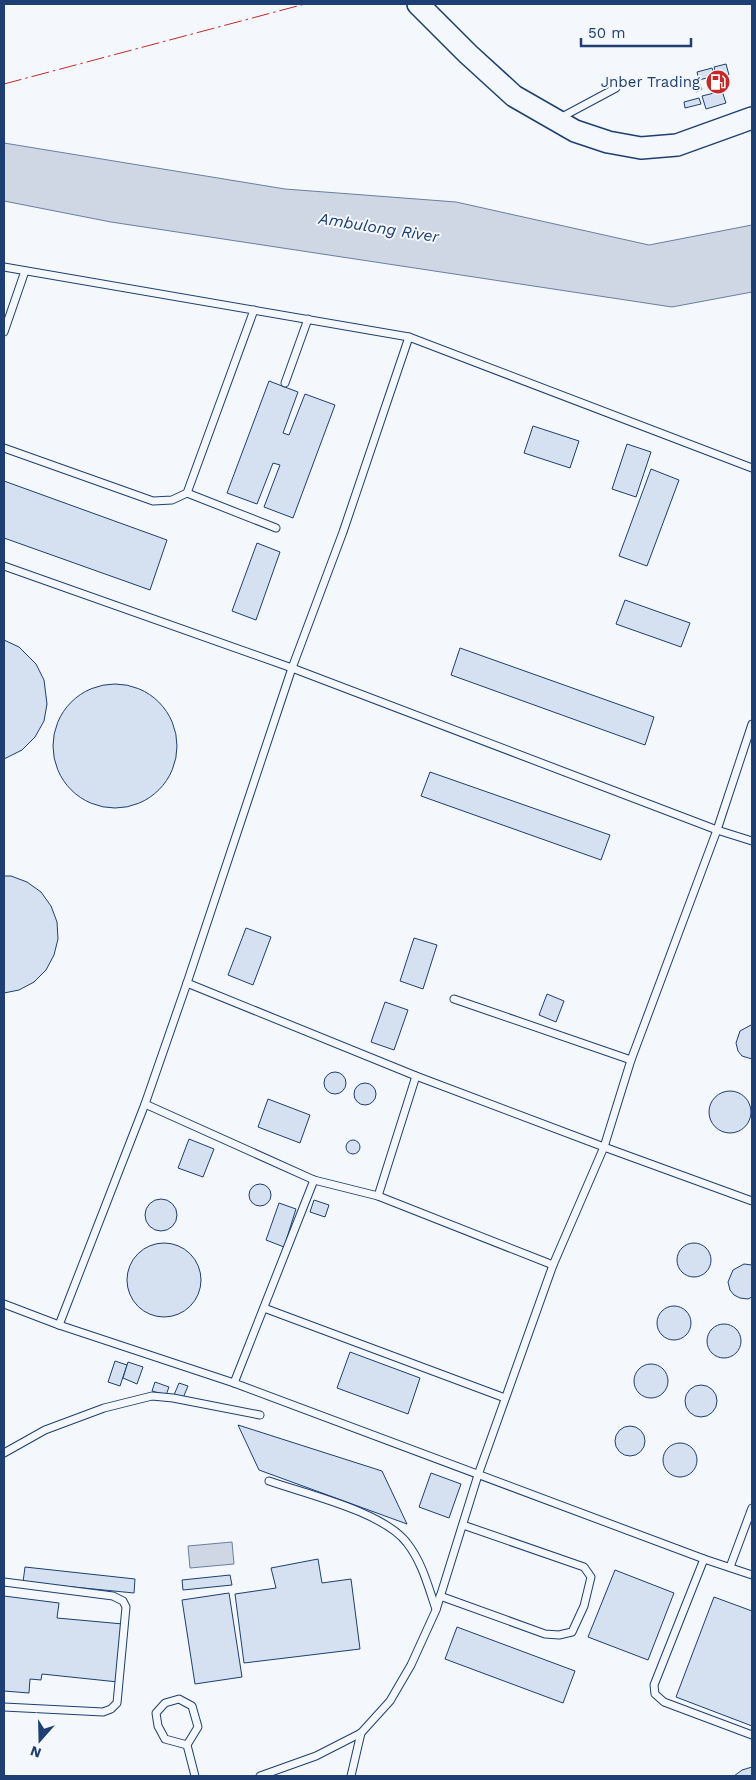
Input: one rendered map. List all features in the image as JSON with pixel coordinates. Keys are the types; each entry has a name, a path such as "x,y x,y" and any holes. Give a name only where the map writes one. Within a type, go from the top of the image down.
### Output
{"main road":[{"path":"418,4 468,54 514,96 575,131 608,142 641,148 677,145 752,118"}],"lane":[{"path":"555,120 616,88"},
{"path":"4,267 409,337 752,468"},
{"path":"4,332 25,271"},
{"path":"4,448 153,501 172,500 187,493 254,310"},
{"path":"285,383 308,319"},
{"path":"59,1324 145,1104 292,668 343,532 409,337"},
{"path":"187,493 276,528"},
{"path":"4,566 292,668 717,830 752,841"},
{"path":"260,1776 316,1756 361,1732 390,1701 411,1665 436,1610 478,1475 554,1265 604,1147 631,1060 717,830 752,724"},
{"path":"187,983 416,1076 752,1201"},
{"path":"454,999 631,1060"},
{"path":"378,1196 416,1076"},
{"path":"145,1104 314,1180 378,1196 554,1265"},
{"path":"234,1383 314,1180"},
{"path":"4,1304 234,1383 704,1559 752,1575"},
{"path":"264,1308 505,1398"},
{"path":"4,1453 45,1430 104,1408 152,1396 173,1398 260,1416"},
{"path":"269,1481 366,1514 393,1528 408,1543 422,1567 436,1610"},
{"path":"730,1567 752,1508"},
{"path":"440,1596 545,1634 559,1636 572,1632 584,1606 591,1577 584,1567 462,1524"},
{"path":"704,1559 654,1685 655,1694 664,1702 752,1735"},
{"path":"4,1582 113,1596 123,1601 126,1607 117,1703 111,1709 103,1712 4,1707"},
{"path":"187,1746 165,1739 158,1726 156,1714 165,1703 179,1700 192,1706 198,1727 187,1746 195,1776"},
{"path":"351,1776 361,1732"}],"water":[{"name":"Ambulong River","path":"4,143 285,189 456,202 649,245 752,225 752,292 672,307 111,222 4,201"},
{"path":"232,1542 234,1564 190,1568 188,1546"}],"building":[{"path":"726,64 729,75 717,78 714,67"},
{"path":"712,68 715,76 699,80 697,72"},
{"path":"697,79 702,89 696,92 691,81"},
{"path":"722,91 726,103 706,109 702,96"},
{"path":"699,98 701,104 685,108 684,102"},
{"path":"269,381 298,392 283,433 289,435 305,394 335,405 293,518 264,507 280,465 273,463 257,504 227,493"},
{"path":"533,426 579,441 570,468 524,453"},
{"path":"627,444 651,452 636,497 612,489"},
{"path":"651,469 679,480 647,566 619,556"},
{"path":"4,481 167,540 150,590 4,538"},
{"path":"257,543 280,552 256,620 232,611"},
{"path":"625,600 690,623 681,647 616,624"},
{"path":"4,640 19,647 36,664 44,680 47,704 44,721 35,737 22,750 4,759"},
{"path":"460,648 654,717 645,745 451,675"},
{"path":"115,684 139,689 159,702 172,722 177,746 172,770 159,790 139,803 115,808 91,803 71,790 58,770 53,746 58,722 71,702 91,689"},
{"path":"430,772 610,835 601,860 421,796"},
{"path":"4,876 11,876 27,882 41,892 51,906 57,922 58,939 54,955 46,970 34,982 19,990 4,993"},
{"path":"246,928 271,937 253,985 228,975"},
{"path":"414,938 437,945 423,989 400,981"},
{"path":"547,994 564,1001 556,1022 539,1015"},
{"path":"385,1002 408,1010 394,1050 371,1042"},
{"path":"751,1025 752,1059 742,1056 738,1051 736,1043 740,1031"},
{"path":"331,1072 339,1072 346,1079 346,1087 339,1094 331,1094 324,1087 324,1079"},
{"path":"361,1083 369,1083 376,1090 376,1098 369,1105 361,1105 354,1098 354,1090"},
{"path":"734,1091 742,1094 748,1100 751,1112 748,1124 742,1130 726,1133 718,1130 712,1124 709,1108 712,1100 718,1094"},
{"path":"268,1099 310,1115 300,1143 258,1127"},
{"path":"189,1139 214,1149 203,1177 178,1168"},
{"path":"350,1140 356,1140 360,1147 356,1154 350,1154 346,1150 346,1144"},
{"path":"256,1184 264,1184 271,1191 271,1199 264,1206 256,1206 249,1199 249,1191"},
{"path":"161,1199 167,1200 172,1204 176,1209 176,1221 172,1226 167,1230 161,1231 155,1230 150,1226 146,1221 145,1215 146,1209 150,1204 155,1200"},
{"path":"314,1200 329,1205 325,1217 310,1212"},
{"path":"279,1203 296,1209 284,1247 266,1240"},
{"path":"157,1243 171,1243 185,1249 195,1259 201,1273 199,1294 185,1311 171,1317 157,1317 143,1311 133,1301 127,1287 127,1273 133,1259 143,1249"},
{"path":"694,1243 701,1244 706,1248 710,1253 710,1267 706,1272 701,1276 694,1277 687,1276 682,1272 678,1267 677,1260 678,1253 682,1248 687,1244"},
{"path":"744,1264 752,1265 752,1297 748,1299 734,1295 730,1290 728,1282 733,1270"},
{"path":"674,1306 681,1307 686,1311 690,1316 690,1330 686,1335 681,1339 674,1340 667,1339 662,1335 658,1330 657,1323 658,1316 662,1311 667,1307"},
{"path":"724,1324 731,1325 736,1329 740,1334 740,1348 736,1353 731,1357 724,1358 717,1357 712,1353 708,1348 707,1341 708,1334 712,1329 717,1325"},
{"path":"350,1352 420,1378 408,1414 337,1388"},
{"path":"115,1361 127,1365 120,1386 108,1382"},
{"path":"128,1362 143,1367 137,1384 123,1378"},
{"path":"651,1364 658,1365 663,1369 667,1374 667,1388 663,1393 658,1397 651,1398 644,1397 639,1393 635,1388 634,1381 635,1374 639,1369 644,1365"},
{"path":"155,1382 169,1387 166,1395 152,1391"},
{"path":"179,1383 188,1386 183,1398 174,1395"},
{"path":"701,1385 707,1386 712,1390 716,1395 716,1407 712,1412 707,1416 701,1417 695,1416 690,1412 686,1407 685,1401 686,1395 690,1390 695,1386"},
{"path":"238,1425 382,1471 407,1524 259,1470"},
{"path":"630,1426 636,1427 644,1435 644,1447 636,1455 630,1456 624,1455 616,1447 615,1441 616,1435 624,1427"},
{"path":"680,1443 687,1444 692,1448 696,1453 696,1467 692,1472 687,1476 680,1477 673,1476 668,1472 664,1467 663,1460 664,1453 668,1448 673,1444"},
{"path":"431,1473 461,1484 449,1518 419,1507"},
{"path":"318,1559 322,1583 351,1579 360,1649 244,1663 235,1594 276,1588 271,1568"},
{"path":"25,1567 135,1579 134,1593 23,1582"},
{"path":"615,1570 674,1593 648,1660 588,1637"},
{"path":"230,1575 232,1585 183,1590 182,1580"},
{"path":"229,1593 242,1677 195,1684 182,1600"},
{"path":"4,1596 59,1603 57,1618 123,1624 118,1682 42,1674 41,1680 30,1679 29,1693 4,1691"},
{"path":"714,1597 752,1611 752,1726 676,1697"},
{"path":"457,1627 575,1671 563,1703 445,1659"},
{"path":"752,1767 752,1776 734,1776 742,1770"}],"power":[{"path":"4,84 305,4"}],"place":[{"name":"Jnber Trading","path":"718,82"}]}
